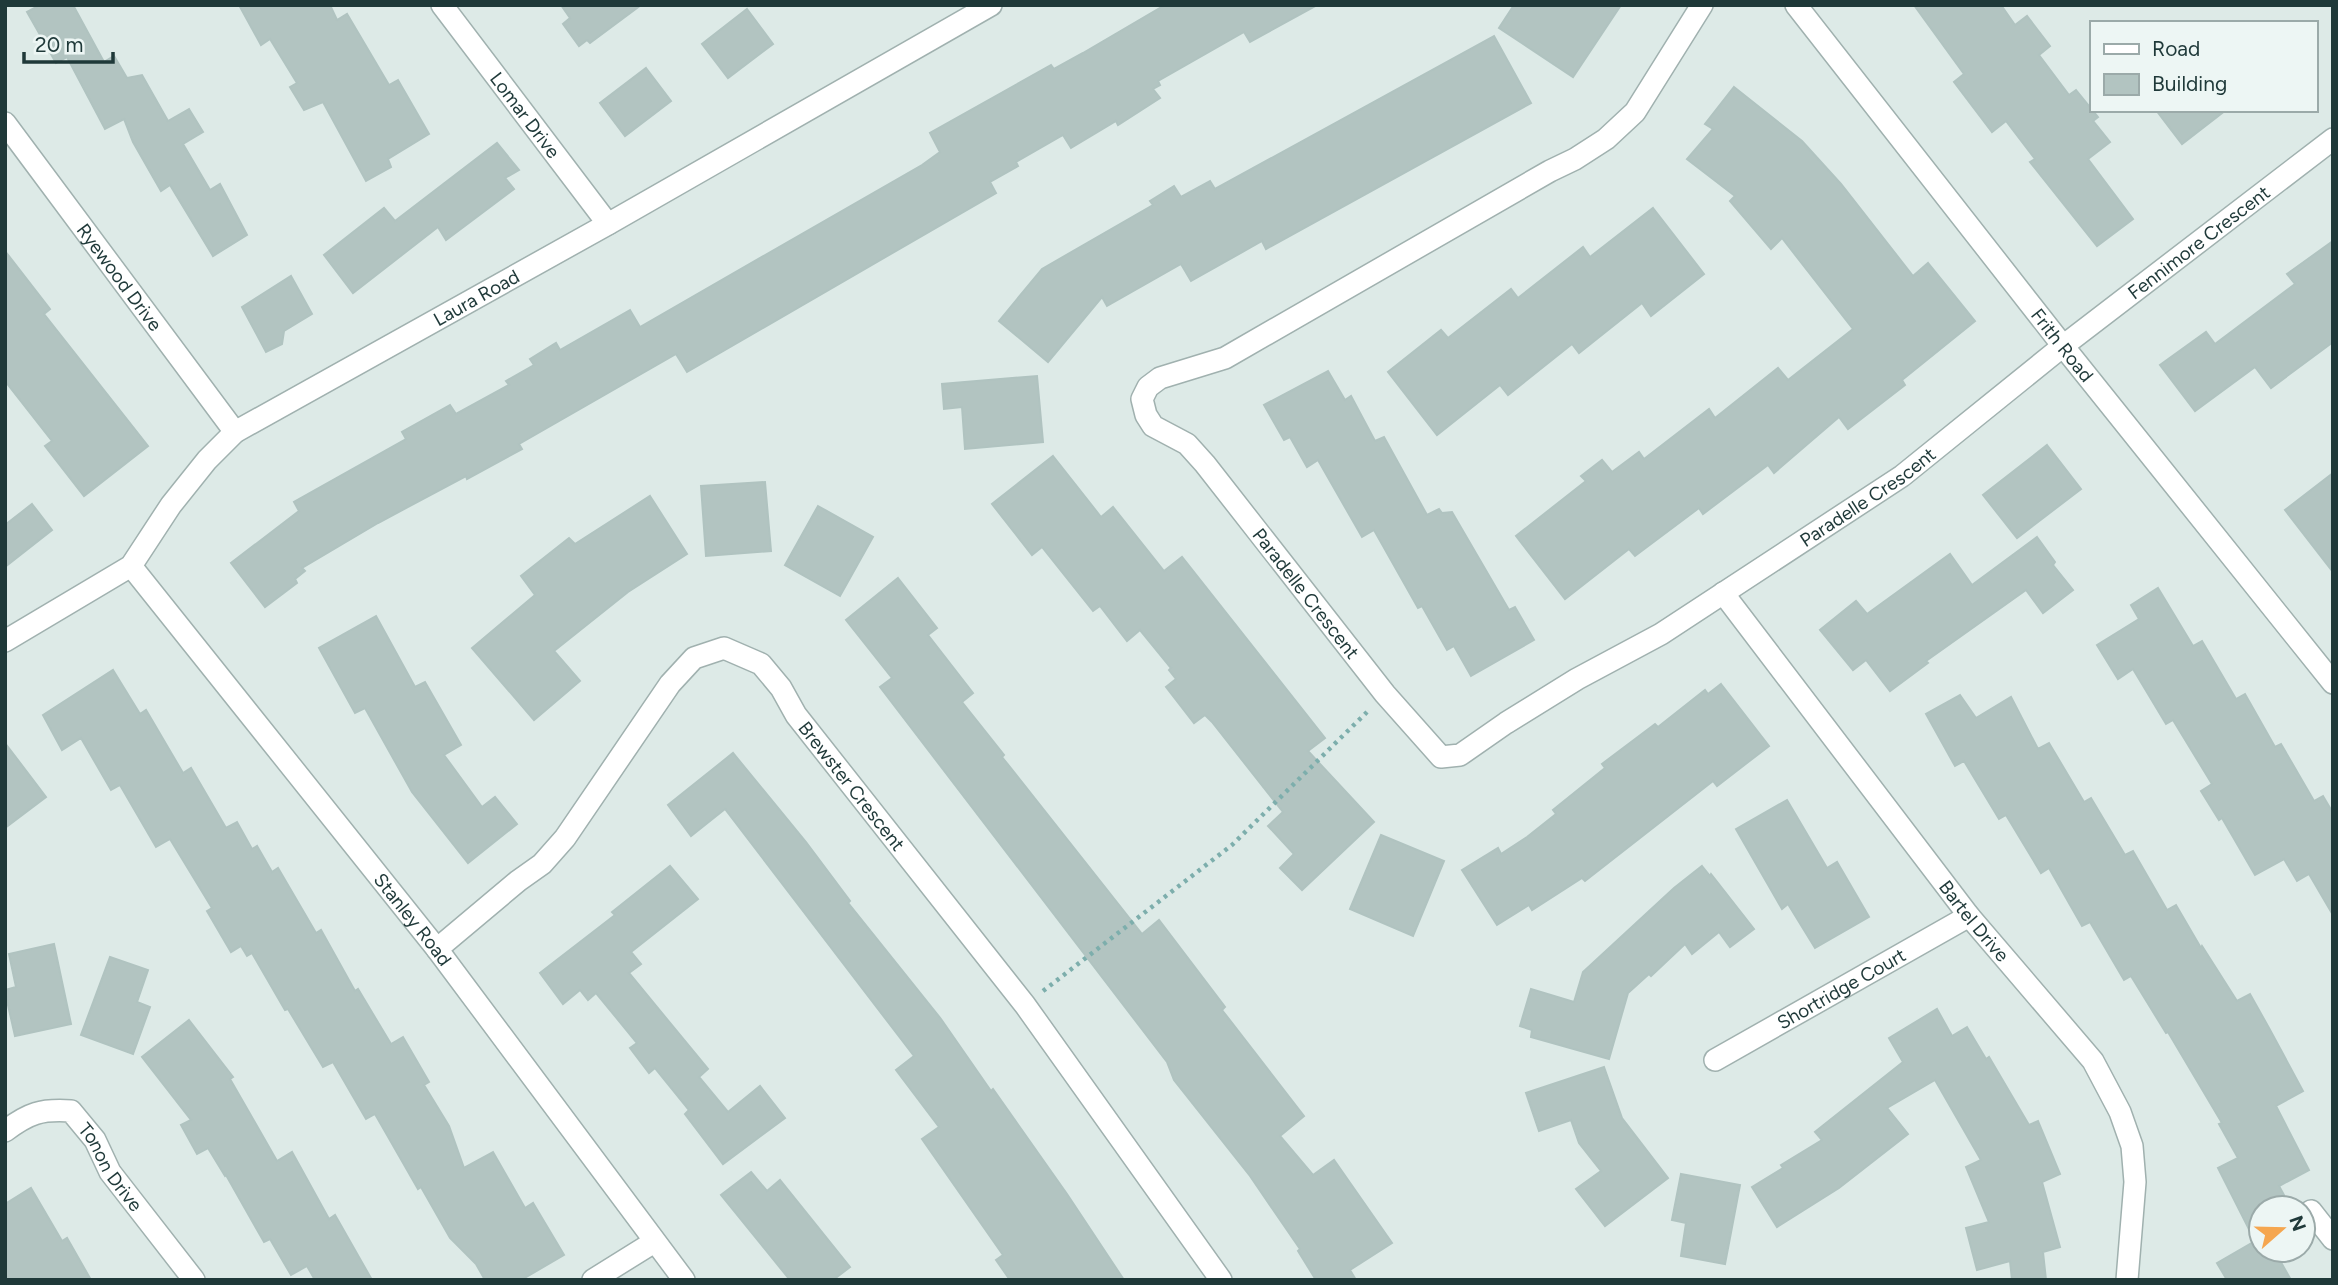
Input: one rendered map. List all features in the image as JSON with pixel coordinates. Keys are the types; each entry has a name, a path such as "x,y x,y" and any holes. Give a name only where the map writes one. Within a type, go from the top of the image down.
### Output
{"street":[{"name":"Lomar Drive","path":"442,5 608,224"},
{"name":"Paradelle Crescent","path":"1702,5 1635,112 1606,139 1225,358 1160,378 1149,387 1142,400 1146,415 1153,426 1187,444 1205,464 1385,694 1441,757 1460,755 1577,679 1661,634 1902,476 2063,346"},
{"name":"Frith Road","path":"1796,5 2063,346 2325,655 2333,683"},
{"name":"Laura Road","path":"5,641 131,566 172,505 207,460 235,432 608,224 982,8"},
{"name":"Ryewood Drive","path":"5,123 235,432"},
{"name":"Fennimore Crescent","path":"2063,346 2333,139"},
{"name":"Stanley Road","path":"131,566 437,949 684,1280"},
{"name":"Bartel Drive","path":"1723,593 1969,916 2093,1061 2120,1112 2132,1146 2135,1168 2127,1280"},
{"name":"Brewster Crescent","path":"437,949 542,864 565,838 670,684 694,658 724,648 761,664 781,688 796,715 1025,1005 1221,1280"},
{"name":"Shortridge Court","path":"1714,1060 1969,916"},
{"name":"Tonon Drive","path":"5,1131 22,1118 47,1110 71,1111 95,1140 110,1172 194,1280"},
{"path":"2317,1219 2333,1239"},
{"path":"593,1280 654,1242"}],"path":[{"path":"1025,1005 1232,845 1385,694"}],"building":[{"path":"40,5 73,5 104,62 114,56 127,78 142,75 168,121 189,109 203,132 183,144 210,190 220,184 247,235 213,256 170,185 161,191 133,142 124,119 105,129 67,57 56,63 27,12"},
{"path":"239,5 330,5 337,20 347,14 389,85 398,80 429,134 388,159 391,167 366,181 323,102 304,110 290,87 297,83 270,39 261,45"},
{"path":"561,5 641,5 590,43 587,40 579,46 563,24 570,18"},
{"path":"1165,5 1317,5 1250,42 1244,32 1158,81 1160,85 1153,89 1160,98 1118,125 1116,121 1071,148 1063,135 1016,162 1018,166 990,182 996,193 687,372 676,354 519,444 522,449 378,523 302,568 305,571 295,579 297,583 265,607 231,563 299,511 294,502 406,439 402,432 450,405 456,414 509,385 506,381 534,365 530,359 556,343 560,350 630,310 640,327 922,165 940,152 930,133 1051,65 1054,69"},
{"path":"1514,5 1621,5 1573,77 1499,28"},
{"path":"1914,5 2001,5 2015,25 2027,16 2050,46 2039,55 2069,95 2076,90 2090,107 2090,112 2098,117 2093,121 2110,142 2088,159 2133,219 2097,246 2030,162 2035,159 2006,121 1992,132 1954,82 1964,74"},
{"path":"747,9 773,44 728,78 702,44"},
{"path":"1494,36 1531,103 1266,249 1262,241 1191,281 1181,264 1107,306 1102,297 1048,362 999,321 1042,269 1153,205 1150,201 1174,186 1181,197 1210,181 1215,189"},
{"path":"646,68 671,101 625,136 600,103"},
{"path":"1734,87 1802,141 1841,184 1913,276 1928,263 1975,321 1902,380 1905,385 1848,429 1839,417 1774,473 1768,465 1703,514 1699,508 1635,556 1629,549 1565,599 1516,536 1586,481 1581,476 1602,460 1612,472 1639,452 1644,459 1709,409 1715,418 1778,368 1788,380 1853,329 1782,238 1771,249 1730,201 1735,196 1687,159 1713,129 1705,124"},
{"path":"2158,112 2223,112 2182,144"},
{"path":"497,143 519,170 505,178 514,189 446,240 438,227 353,293 324,255 384,208 395,221"},
{"path":"1653,208 1704,274 1651,316 1642,303 1579,353 1572,344 1508,395 1500,385 1437,435 1388,372 1441,330 1448,338 1511,289 1518,298 1583,247 1590,257"},
{"path":"2333,241 2333,342 2271,388 2255,367 2195,411 2160,365 2206,332 2215,344 2295,284 2287,274"},
{"path":"5,251 50,309 44,314 148,446 84,496 45,446 52,441 5,381"},
{"path":"291,276 312,314 284,331 282,344 266,352 242,307"},
{"path":"1328,371 1345,400 1351,396 1375,441 1384,437 1427,515 1439,509 1442,513 1452,512 1509,610 1515,607 1534,640 1471,676 1454,646 1447,650 1422,606 1418,608 1374,530 1362,537 1318,460 1307,467 1290,437 1284,440 1264,405"},
{"path":"1037,376 1043,442 965,449 962,407 944,409 942,384"},
{"path":"2047,445 2081,489 2017,538 1983,495"},
{"path":"1053,456 1101,517 1113,507 1164,571 1182,557 1325,738 1308,751 1374,822 1302,890 1280,868 1294,854 1268,826 1283,812 1212,722 1205,715 1194,723 1166,687 1176,679 1169,670 1171,668 1140,630 1127,641 1100,606 1093,611 1042,547 1032,555 992,504"},
{"path":"2333,473 2333,572 2285,510"},
{"path":"765,482 771,551 706,556 701,486"},
{"path":"650,496 687,554 628,592 554,651 580,681 534,720 472,648 535,595 521,576 569,538 575,544"},
{"path":"32,504 52,530 5,567 5,525"},
{"path":"818,506 873,537 840,596 785,565"},
{"path":"2037,537 2055,562 2053,565 2073,590 2043,613 2026,590 1926,661 1928,663 1890,691 1866,660 1853,670 1820,630 1856,601 1867,614 1950,554 1972,585"},
{"path":"898,578 937,628 928,635 973,693 962,702 1004,755 1002,757 1142,934 1159,920 1225,1007 1222,1010 1304,1116 1280,1136 1313,1175 1334,1160 1392,1243 1350,1270 1356,1280 1316,1280 1298,1251 1300,1249 1250,1176 1174,1080 1167,1062 880,687 892,678 846,620"},
{"path":"2158,588 2193,646 2202,641 2236,699 2245,694 2275,747 2281,744 2314,801 2323,796 2333,813 2333,915 2309,874 2297,881 2284,859 2255,875 2222,818 2219,820 2201,791 2212,784 2173,720 2166,724 2133,669 2118,679 2097,645 2139,619 2131,605"},
{"path":"376,616 415,687 425,682 461,745 444,755 482,807 495,797 517,824 468,863 412,792 365,708 355,713 319,648"},
{"path":"113,670 140,714 146,710 183,773 191,768 226,828 237,822 252,849 257,846 272,872 278,868 316,933 321,930 355,991 358,989 391,1044 403,1037 429,1082 424,1085 449,1126 464,1168 493,1152 525,1208 533,1203 564,1255 521,1280 485,1280 476,1264 450,1238 375,1114 366,1119 333,1062 323,1067 288,1009 285,1010 252,953 247,956 241,946 231,952 207,911 212,908 170,839 156,847 120,785 111,790 81,738 62,750 43,715"},
{"path":"1721,684 1769,746 1717,786 1713,781 1585,881 1582,878 1532,910 1529,905 1497,925 1462,870 1498,848 1501,854 1527,837 1556,814 1553,810 1605,768 1602,764 1655,724 1658,727 1705,690 1708,694"},
{"path":"1960,695 1976,718 2011,697 2038,749 2049,743 2084,802 2091,798 2125,855 2133,851 2167,910 2176,905 2237,1001 2250,994 2303,1091 2276,1106 2309,1170 2279,1186 2283,1194 2247,1194 2247,1225 2218,1168 2238,1158 2219,1124 2222,1123 2168,1032 2166,1033 2131,976 2124,980 2090,922 2082,926 2049,868 2041,873 2006,815 1999,819 1964,761 1955,766 1926,714"},
{"path":"5,743 46,797 5,828"},
{"path":"733,753 806,842 850,901 848,903 941,1019 991,1091 993,1089 1124,1280 1010,1280 996,1260 1003,1255 922,1139 939,1127 896,1070 914,1056 725,809 691,836 668,805"},
{"path":"1787,800 1827,868 1837,862 1869,917 1815,948 1788,904 1782,909 1736,829"},
{"path":"1381,835 1444,861 1413,936 1350,909"},
{"path":"670,866 698,899 631,952 641,964 629,973 708,1069 699,1077 728,1112 760,1086 785,1118 723,1164 685,1114 689,1110 655,1068 649,1073 630,1048 637,1043 596,993 588,1000 580,990 563,1004 540,973 615,915 612,912"},
{"path":"1702,866 1754,929 1730,947 1719,932 1692,954 1685,944 1651,976 1649,974 1628,993 1609,1059 1531,1037 1532,1030 1520,1026 1531,989 1574,1002 1583,972 1674,888"},
{"path":"54,944 71,1024 15,1036 5,992 16,987 9,954"},
{"path":"110,957 148,970 137,1002 150,1007 133,1054 81,1035"},
{"path":"1937,1009 1952,1036 1967,1027 1986,1059 1989,1057 2029,1125 2038,1121 2060,1174 2042,1182 2060,1247 2043,1252 2046,1280 2012,1280 2010,1261 1977,1270 1966,1228 1989,1222 1966,1167 1981,1160 1935,1080 1887,1108 1908,1134 1839,1188 1777,1227 1752,1187 1822,1140 1815,1132 1903,1062 1889,1038"},
{"path":"189,1020 233,1077 230,1079 277,1161 292,1152 329,1219 335,1215 372,1280 315,1280 307,1266 291,1275 270,1239 264,1242 208,1148 197,1154 181,1125 191,1120 142,1057"},
{"path":"1604,1067 1622,1118 1668,1178 1605,1226 1576,1189 1601,1171 1579,1143 1571,1120 1539,1131 1526,1093"},
{"path":"751,1172 767,1191 780,1180 850,1267 833,1280 790,1280 721,1195"},
{"path":"1681,1174 1740,1185 1725,1264 1681,1256 1686,1223 1672,1220"},
{"path":"31,1188 62,1241 67,1238 91,1280 5,1280 5,1204"},
{"path":"2247,1246 2247,1264 2282,1264 2291,1280 2227,1280 2217,1263"}]}
